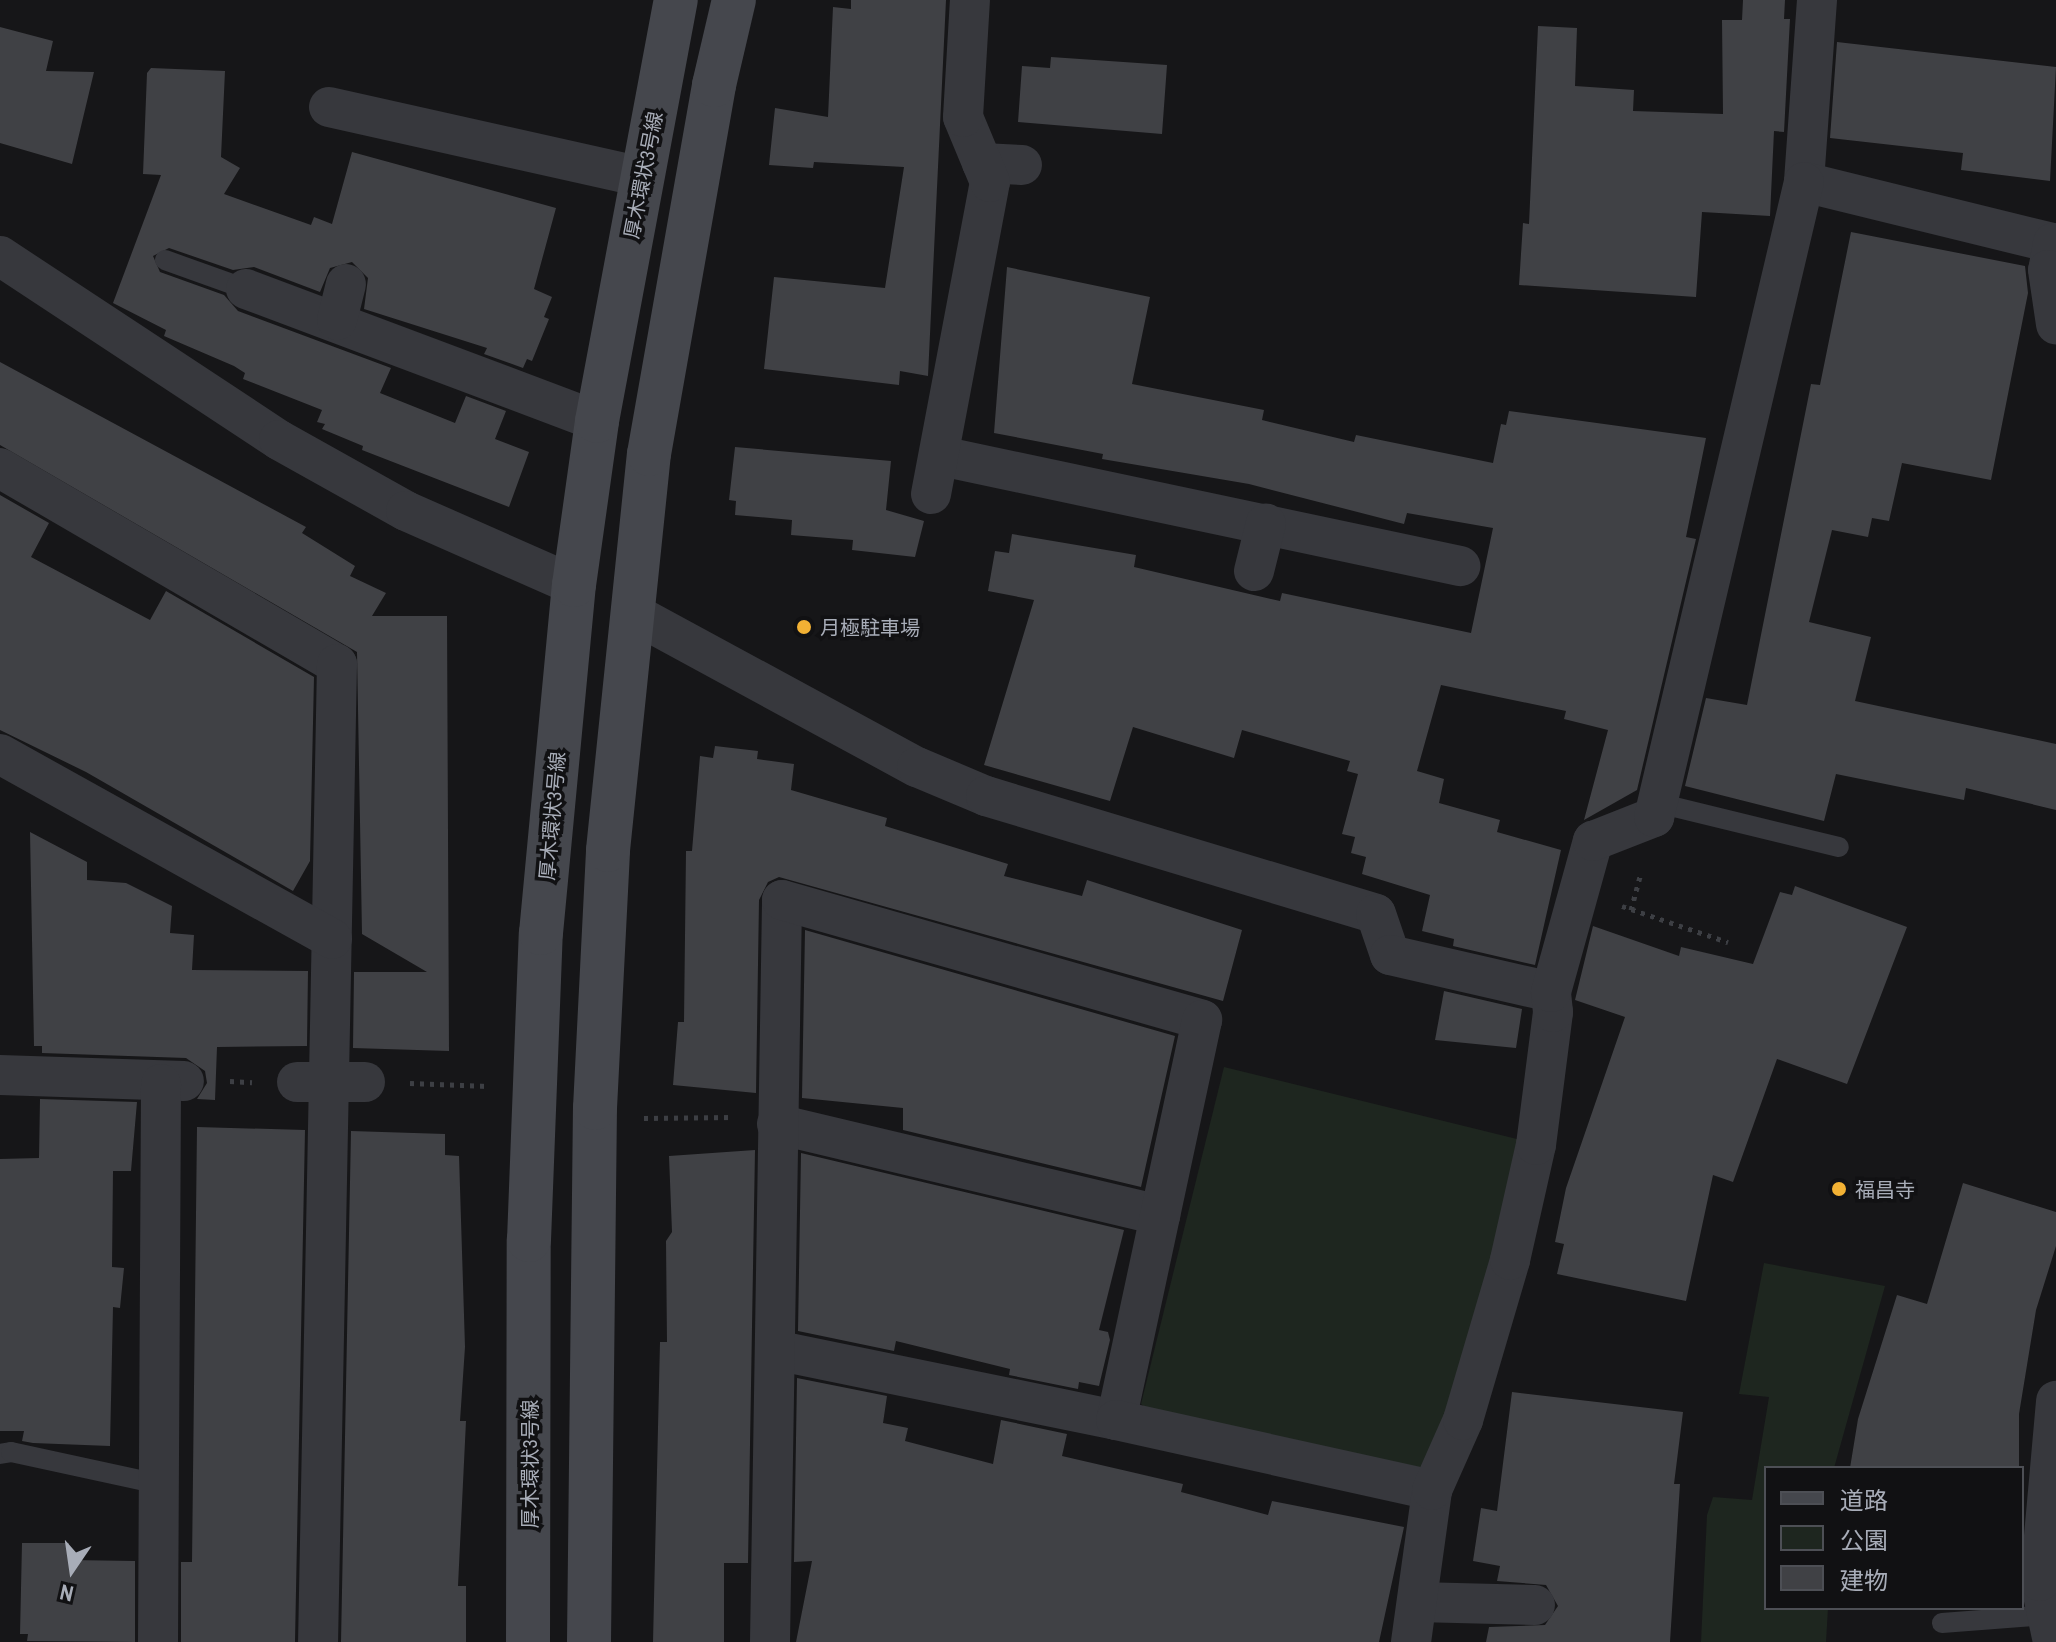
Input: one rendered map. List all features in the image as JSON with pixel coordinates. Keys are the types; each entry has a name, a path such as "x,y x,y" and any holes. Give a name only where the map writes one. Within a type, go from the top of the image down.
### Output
{"street":[{"name":"厚木環状3号線","path":"528,1642 529,1240 541,933 574,585 597,421 676,0"},
{"path":"589,1642 595,1108 608,850 649,454 714,85 734,0"},
{"path":"931,494 941,456 990,182 963,117 970,0"},
{"path":"1411,1642 1432,1490 1463,1420 1510,1260 1536,1145 1553,1012 1551,992 1593,841 1654,817 1658,803 1804,182 1817,0"},
{"path":"329,107 642,177"},
{"path":"982,163 1022,165"},
{"path":"1804,182 2054,244 2048,270 2056,324"},
{"path":"0,256 279,440 406,511 574,585"},
{"path":"246,289 342,302 597,421"},
{"path":"941,456 1460,566"},
{"path":"0,468 337,664 318,1642"},
{"path":"1254,571 1266,523"},
{"path":"631,612 917,767 986,796 1376,914 1390,955 1551,992"},
{"path":"0,754 332,939"},
{"path":"770,1642 782,900 1202,1020 1116,1420"},
{"path":"0,1075 173,1082 159,1484 158,1642"},
{"path":"777,1124 1160,1215"},
{"path":"775,1350 1116,1420 1432,1490"},
{"path":"2050,1629 2040,1581 2056,1401"},
{"path":"1417,1602 1535,1605"}],"lane":[{"path":"165,260 246,289"},
{"path":"1658,803 1839,847"},
{"path":"0,1454 11,1452 159,1484"},
{"path":"1942,1623 2050,1629"}],"path":[{"path":"1631,910 1728,942"},
{"path":"173,1082 330,1082"},
{"path":"454,1084 488,1086"},
{"path":"631,1118 736,1117"}],"green space":[{"path":"1224,1067 1521,1140 1451,1428 1428,1472 1156,1416 1141,1404"},
{"path":"1764,1263 1885,1286 1835,1466 1764,1466 1764,1610 1828,1610 1826,1642 1701,1642 1707,1515 1713,1497 1752,1500 1769,1397 1739,1394"}],"building":[{"path":"851,0 946,0 928,376 900,371 899,385 764,369 774,277 885,288 904,167 814,162 813,168 769,165 775,108 828,117 833,7 851,9"},
{"path":"1743,0 1785,0 1784,19 1790,19 1784,132 1774,131 1770,216 1702,212 1696,297 1519,285 1523,223 1529,224 1538,26 1577,28 1575,86 1634,90 1633,111 1723,114 1722,20 1742,20"},
{"path":"0,27 53,41 46,71 94,72 72,164 0,143"},
{"path":"1837,42 2056,67 2050,181 1961,170 1963,153 1830,138"},
{"path":"1051,57 1167,65 1162,134 1018,122 1022,66 1050,68"},
{"path":"151,68 225,71 221,157 240,168 224,194 311,225 314,217 332,224 352,152 556,208 534,289 552,297 544,317 549,319 532,361 527,359 523,368 484,354 487,348 364,309 368,278 352,262 330,268 320,292 254,267 233,270 169,248 153,256 160,272 224,295 238,311 391,368 380,393 455,423 466,396 506,411 495,439 529,452 509,507 362,450 363,446 322,429 325,424 317,422 322,410 243,379 245,373 234,366 164,336 166,330 113,303 161,175 143,174 147,73"},
{"path":"1851,232 2025,266 2028,293 1991,480 1902,463 1889,521 1872,518 1868,537 1832,530 1809,622 1871,637 1855,701 2056,744 2056,810 1966,788 1964,800 1836,774 1824,821 1685,786 1706,698 1747,705 1811,384 1820,385"},
{"path":"1007,267 1150,297 1132,384 1264,410 1262,420 1354,442 1356,435 1493,463 1501,424 1506,425 1509,411 1706,438 1686,537 1696,539 1637,790 1584,820 1608,730 1564,719 1566,711 1441,685 1417,771 1444,779 1439,803 1500,820 1497,832 1561,850 1535,965 1453,946 1454,939 1422,931 1430,895 1362,874 1366,857 1351,853 1355,837 1342,834 1358,774 1347,771 1350,761 1242,730 1234,758 1133,727 1110,801 984,765 1034,600 988,591 995,551 1009,553 1012,534 1136,555 1134,567 1280,601 1282,593 1471,633 1493,528 1407,513 1404,524 1249,484 1102,459 1103,454 994,433"},
{"path":"0,362 306,527 302,533 355,566 350,576 386,593 372,616 447,616 449,1051 353,1048 354,972 427,972 362,934 357,652 0,445"},
{"path":"735,447 891,461 886,510 924,521 915,557 852,550 853,540 791,535 792,520 735,515 736,501 729,500"},
{"path":"0,495 49,523 31,557 150,620 166,591 314,677 310,861 293,891 86,772 0,730"},
{"path":"715,746 758,751 757,759 794,764 791,790 887,818 885,826 1008,864 1004,876 1082,896 1087,880 1242,930 1223,1001 779,877 768,882 759,900 756,1093 673,1085 678,1022 684,1022 686,851 692,851 700,756 713,758"},
{"path":"30,832 87,862 87,880 126,883 172,906 170,933 194,935 192,970 308,971 307,1046 217,1047 215,1100 197,1099 207,1083 205,1071 186,1058 42,1053 42,1046 34,1046"},
{"path":"1795,886 1907,927 1847,1084 1777,1059 1733,1182 1713,1175 1686,1301 1557,1274 1564,1244 1555,1242 1566,1188 1625,1017 1575,1000 1593,926 1679,956 1681,947 1753,964 1780,892 1792,895"},
{"path":"805,930 1175,1036 1141,1187 903,1130 903,1108 802,1098"},
{"path":"1444,991 1522,1009 1516,1048 1435,1040"},
{"path":"40,1099 137,1102 131,1171 113,1171 112,1267 124,1268 120,1308 113,1307 110,1446 33,1443 22,1441 24,1431 0,1431 0,1159 39,1158"},
{"path":"197,1127 305,1130 295,1642 181,1642 181,1562 192,1562"},
{"path":"351,1131 445,1134 445,1155 459,1156 465,1347 460,1421 466,1421 458,1586 466,1586 466,1642 341,1642"},
{"path":"755,1150 748,1563 724,1563 724,1642 653,1642 660,1342 667,1342 666,1241 672,1232 669,1156"},
{"path":"801,1153 1124,1230 1099,1330 1108,1332 1110,1340 1099,1386 1079,1382 1078,1389 1009,1375 1010,1369 896,1341 894,1351 798,1331"},
{"path":"1963,1183 2056,1212 2056,1246 2036,1310 2019,1414 2019,1466 1850,1466 1858,1419 1897,1295 1927,1304"},
{"path":"797,1378 887,1396 883,1423 908,1428 905,1441 993,1464 1001,1420 1067,1434 1062,1456 1183,1484 1181,1492 1268,1515 1272,1501 1404,1527 1379,1642 796,1642 812,1561 794,1562"},
{"path":"1512,1392 1683,1412 1674,1484 1680,1484 1670,1642 1486,1642 1489,1627 1545,1625 1558,1606 1546,1585 1497,1581 1500,1566 1473,1561 1481,1508 1497,1511"},
{"path":"22,1543 69,1543 69,1560 135,1561 135,1642 27,1641 28,1634 20,1634"}],"place":[{"name":"月極駐車場","path":"804,627"},
{"name":"福昌寺","path":"1839,1189"}]}
